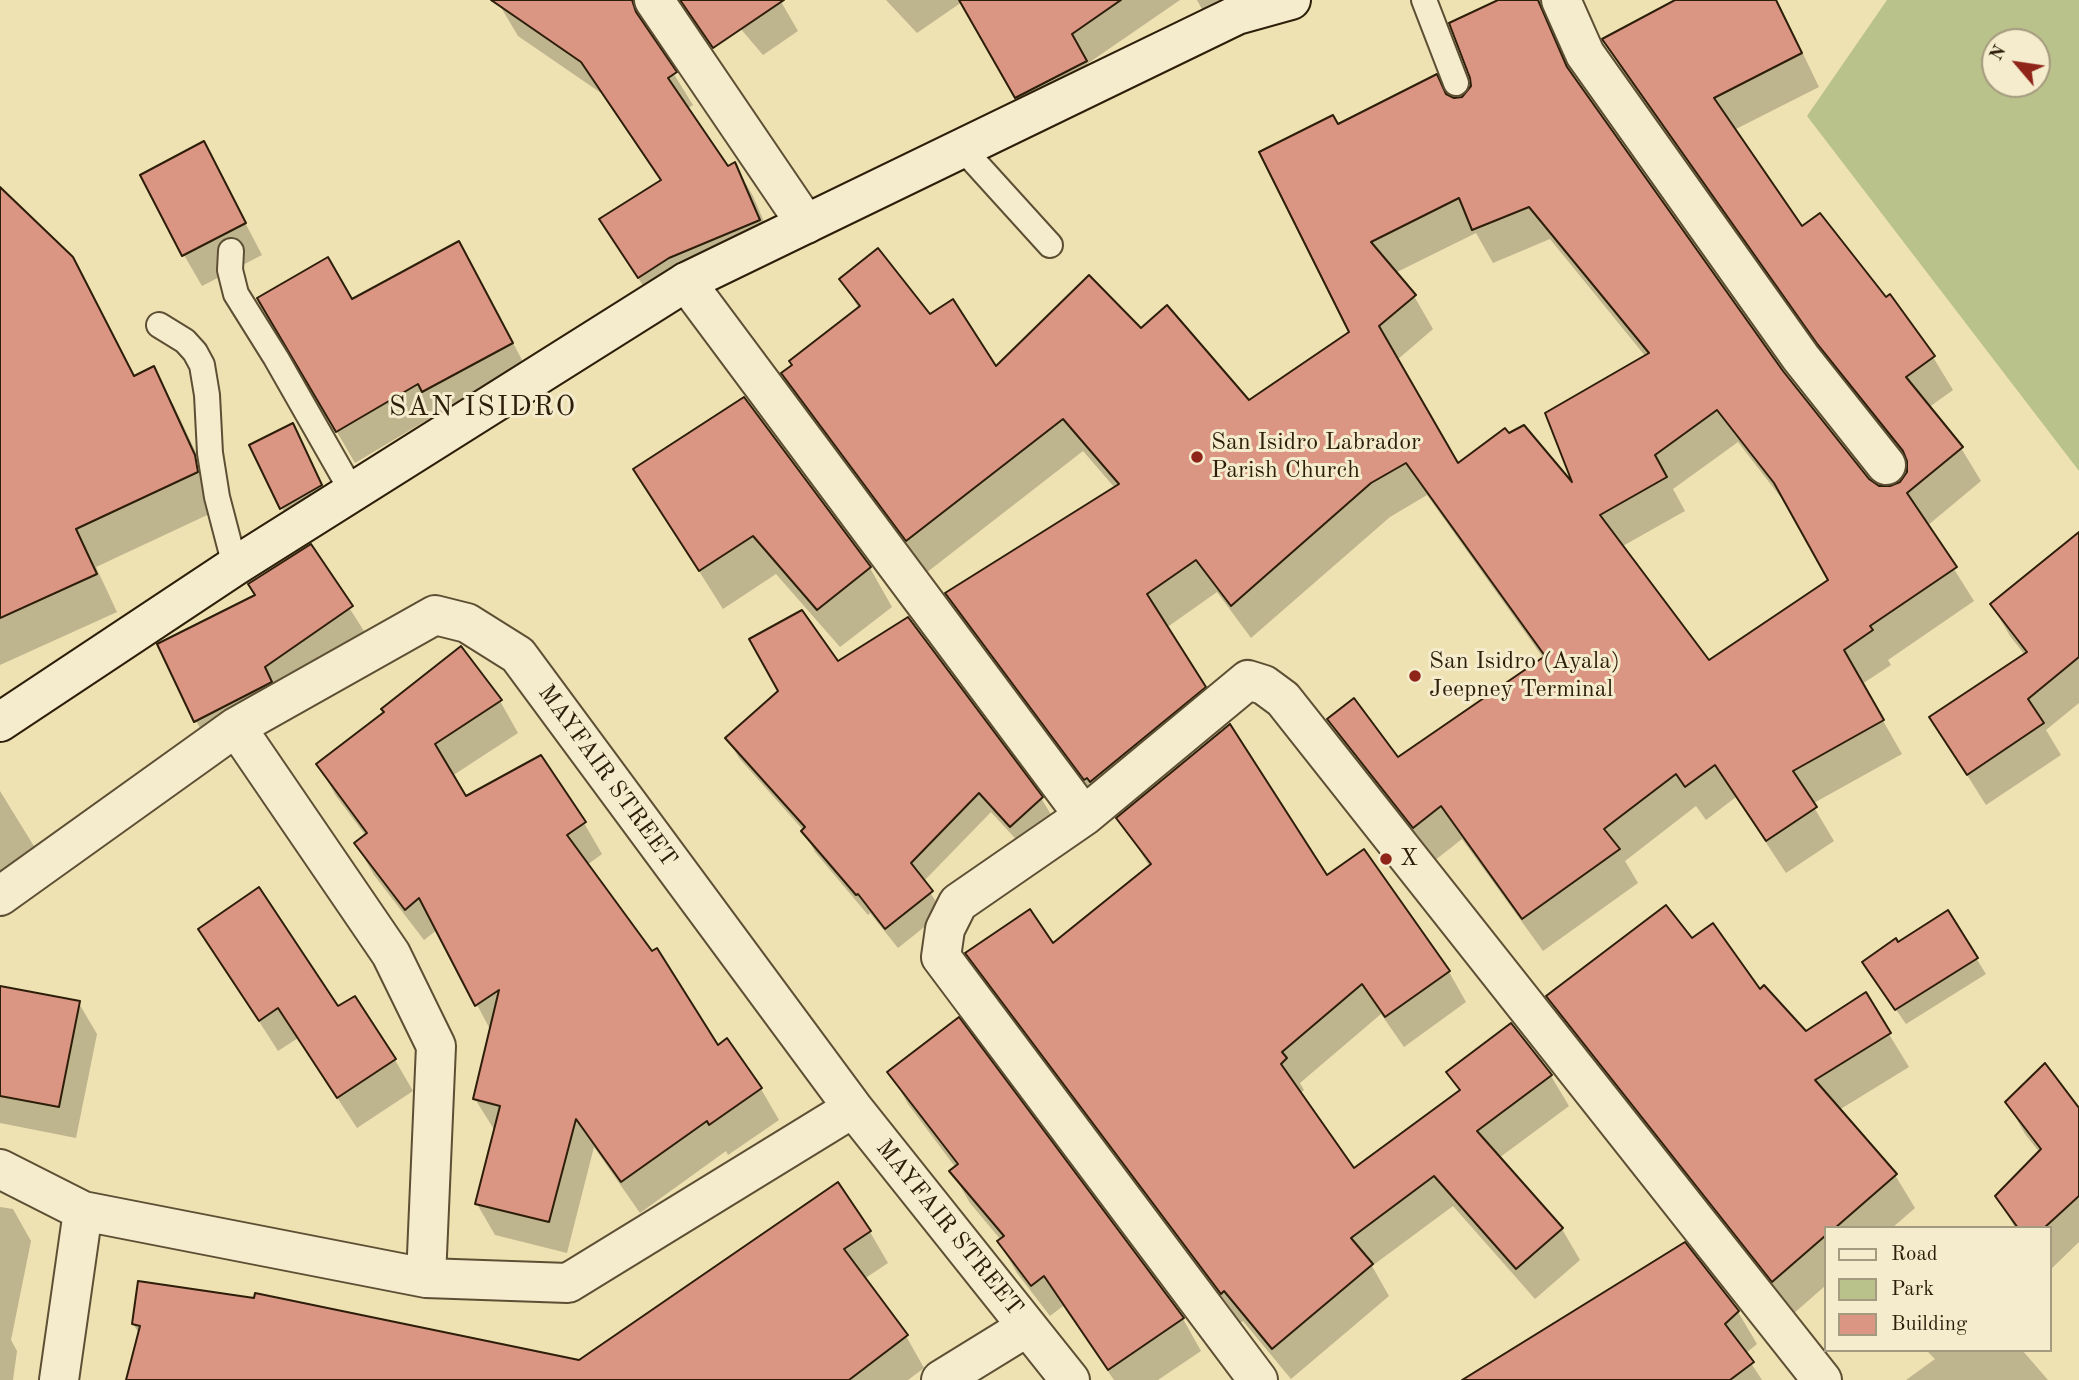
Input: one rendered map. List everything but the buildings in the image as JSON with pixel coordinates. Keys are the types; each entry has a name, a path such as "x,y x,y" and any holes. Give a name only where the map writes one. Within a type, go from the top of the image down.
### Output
{"street":[{"path":"654,0 806,224"},
{"path":"0,722 235,566 686,282 1237,15 1291,0"},
{"path":"1560,0 1585,54 1801,358 1886,465"},
{"path":"686,282 1084,816"},
{"name":"MAYFAIR STREET","path":"0,896 236,727 435,615 467,623 518,655 853,1108 1070,1380"},
{"path":"1258,1380 941,957 945,929 958,903 1084,816 1248,680 1264,685 1283,699 1822,1380"},
{"path":"236,727 391,954 436,1046 425,1278"},
{"path":"0,1169 83,1210 425,1278 568,1283 853,1108"},
{"path":"60,1380 83,1210"},
{"path":"941,1380 1027,1327"}],"lane":[{"path":"1424,0 1456,82"},
{"path":"962,148 1049,245"},
{"path":"231,251 230,270 236,294 353,493"},
{"path":"159,325 185,341 202,365 208,395 210,453 217,497 235,566"}],"green space":[{"path":"1887,0 2079,0 2079,471 1807,116"}],"place":[{"name":"San Isidro Labrador Parish Church","path":"1197,457"},
{"name":"San Isidro (Ayala) Jeepney Terminal","path":"1415,676"},
{"name":"X","path":"1386,859"}],"district":[{"name":"SAN ISIDRO","path":"483,408"}]}
